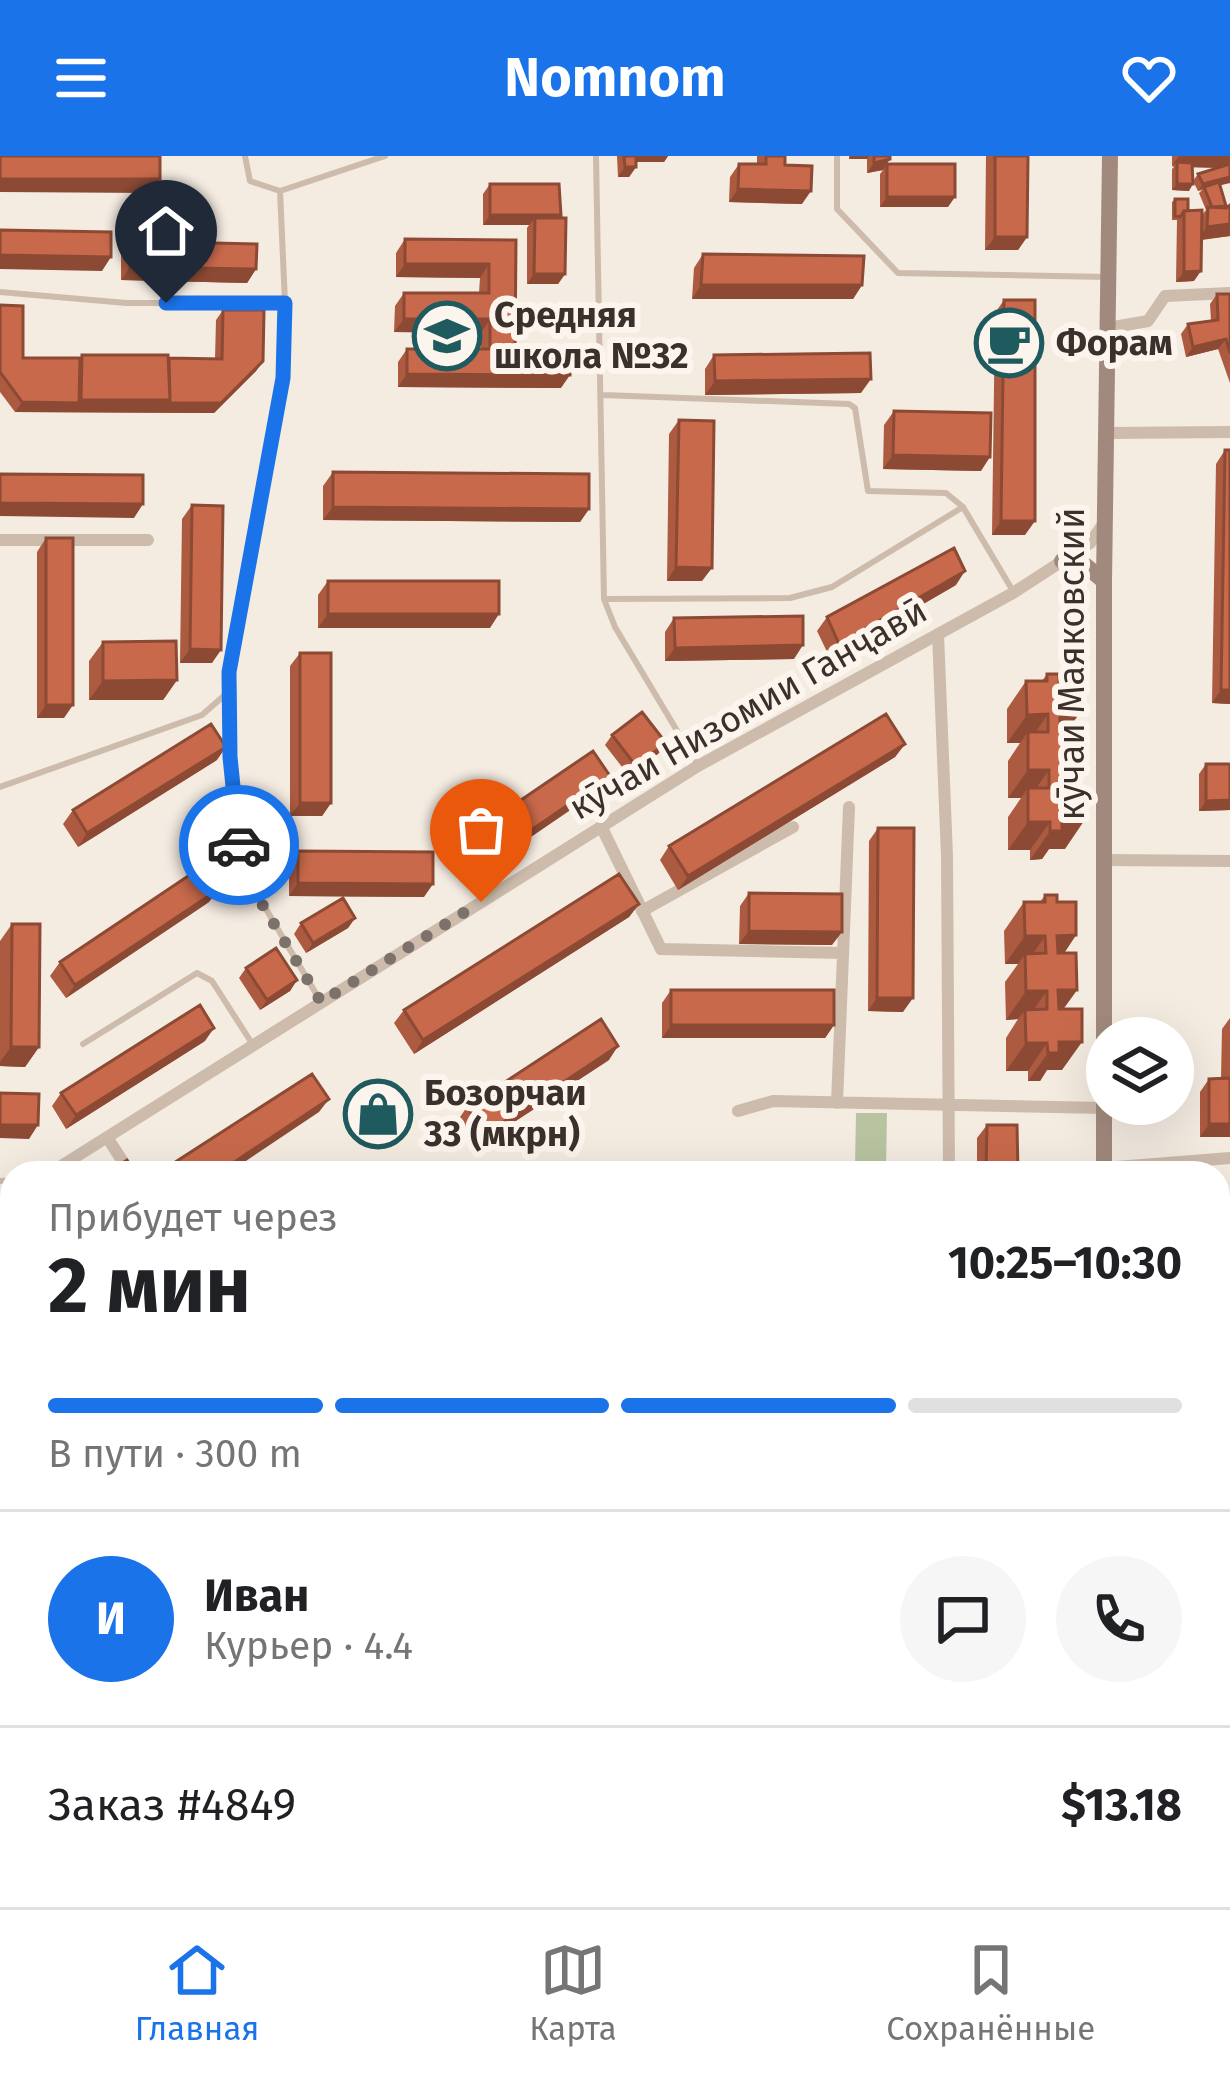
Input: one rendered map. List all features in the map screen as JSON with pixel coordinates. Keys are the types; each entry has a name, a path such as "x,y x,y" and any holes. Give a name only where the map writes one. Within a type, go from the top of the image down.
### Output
{"street":[{"name":"кӯчаи Маяковский","path":"1104,1017 1110,156"},
{"path":"1108,328 1148,321 1165,296 1230,293"},
{"path":"1107,433 1230,432"},
{"name":"кӯчаи Низомии Ганҷавӣ","path":"69,1161 698,766 1013,592 1090,543 1105,522"},
{"path":"0,540 148,540"},
{"path":"1062,561 1086,566 1104,581"},
{"path":"938,634 947,856 949,1161"},
{"path":"837,1103 849,807"},
{"path":"601,826 661,949 843,953"},
{"path":"643,911 793,827"},
{"path":"1104,860 1230,861"},
{"path":"738,1111 773,1101 1086,1108"},
{"name":"кӯчаи Маяковский","path":"1104,1125 1104,1161"},
{"path":"107,1137 122,1161"},
{"path":"1198,1161 1230,1158"}],"lane":[{"path":"245,156 250,181 280,191 385,156"},
{"path":"596,156 604,599 614,627 698,766"},
{"path":"837,156 837,208 898,274 1111,277"},
{"path":"280,191 283,378 227,692 237,839 262,904 321,1002"},
{"path":"0,292 126,303 285,303"},
{"path":"603,394 849,404 855,408 868,491 946,493 963,507 1013,592"},
{"path":"604,599 790,598 832,587 963,507"},
{"path":"0,787 202,716 227,692"},
{"path":"83,1044 197,973 212,981 253,1045"}],"green space":[{"path":"856,1113 887,1113 886,1161 855,1161"}],"building":[{"path":"0,156 160,156 160,179 0,179"},
{"path":"624,156 636,156 636,167 625,167"},
{"path":"766,156 785,156 785,165 812,166 811,191 738,189 739,164 766,164"},
{"path":"995,156 1028,156 1027,237 995,237"},
{"path":"1177,162 1192,163 1193,184 1177,184"},
{"path":"887,164 955,164 955,197 887,197"},
{"path":"1230,164 1230,177 1203,184 1198,174"},
{"path":"1219,182 1226,206 1212,207 1204,187"},
{"path":"490,184 559,184 561,215 490,215"},
{"path":"1175,199 1188,199 1188,211 1180,217 1175,216"},
{"path":"1230,205 1230,224 1207,227 1208,207"},
{"path":"1202,210 1201,271 1184,272 1184,211"},
{"path":"535,218 566,218 565,274 534,274"},
{"path":"0,230 111,232 111,257 0,255"},
{"path":"405,239 516,240 515,350 570,350 570,375 407,374 407,349 490,349 490,319 404,319 404,293 489,293 489,264 405,264"},
{"path":"131,241 257,244 256,269 130,267"},
{"path":"703,254 864,256 862,285 701,285"},
{"path":"1217,294 1230,294 1230,353 1226,339 1193,347 1188,324 1218,320"},
{"path":"1004,300 1035,300 1035,521 1001,521"},
{"path":"0,305 23,306 23,358 80,358 79,403 22,402 0,372"},
{"path":"223,310 264,310 263,361 221,403 167,403 169,358 222,359"},
{"path":"870,353 871,379 715,381 714,355"},
{"path":"82,355 168,355 170,400 81,400"},
{"path":"894,411 991,413 990,457 893,455"},
{"path":"679,420 714,421 712,568 676,567"},
{"path":"1225,450 1230,450 1230,690 1221,690"},
{"path":"333,472 589,474 589,509 333,507"},
{"path":"0,474 143,475 143,504 0,503"},
{"path":"192,505 223,506 221,650 190,649"},
{"path":"46,538 73,538 73,705 46,705"},
{"path":"954,548 965,571 839,644 827,617"},
{"path":"328,581 499,581 499,614 328,614"},
{"path":"803,616 803,645 675,648 674,618"},
{"path":"176,641 177,680 103,681 103,642"},
{"path":"300,653 331,653 331,803 300,803"},
{"path":"1047,674 1059,674 1059,681 1078,680 1079,714 1060,715 1060,732 1078,731 1079,769 1061,769 1061,788 1084,787 1084,821 1062,821 1062,831 1050,831 1050,822 1028,822 1028,788 1049,788 1049,770 1028,770 1028,732 1048,732 1048,714 1027,715 1026,681 1047,681"},
{"path":"642,712 666,743 636,766 612,735"},
{"path":"886,714 905,744 688,876 669,846"},
{"path":"211,724 226,747 87,833 73,810"},
{"path":"593,751 610,776 476,868 458,843"},
{"path":"1206,764 1230,764 1230,800 1206,801"},
{"path":"878,828 914,828 913,998 877,998"},
{"path":"298,851 433,852 433,884 298,883"},
{"path":"203,866 219,889 75,985 60,962"},
{"path":"619,874 639,904 423,1040 404,1010"},
{"path":"749,893 842,894 842,932 749,931"},
{"path":"1045,895 1057,895 1057,902 1076,902 1076,935 1057,936 1058,953 1076,953 1077,990 1058,990 1059,1009 1082,1009 1082,1042 1059,1042 1059,1053 1048,1053 1047,1043 1026,1043 1025,1010 1047,1009 1047,991 1026,991 1025,954 1046,953 1045,936 1025,936 1024,902 1045,902"},
{"path":"343,898 355,918 313,943 301,923"},
{"path":"12,924 40,924 39,1047 11,1047"},
{"path":"276,948 297,980 267,1000 246,968"},
{"path":"671,990 834,990 834,1025 671,1025"},
{"path":"200,1005 214,1028 76,1115 61,1093"},
{"path":"601,1019 618,1046 485,1134 467,1107"},
{"path":"312,1074 329,1099 236,1161 177,1161"},
{"path":"1230,1078 1230,1124 1209,1124 1209,1079"},
{"path":"0,1093 39,1094 38,1125 0,1125"},
{"path":"987,1125 1017,1125 1018,1161 986,1161"}],"way so far":[{"path":"239,845 262,904 321,1002 481,902"}],"place":[{"name":"Средняя школа №32","path":"447,336"},
{"name":"Форам","path":"1009,343"},
{"name":"Бозорчаи 33 (мкрн)","path":"378,1114"}],"route":[{"path":"166,303 285,303 283,378 227,692 239,845"}]}
